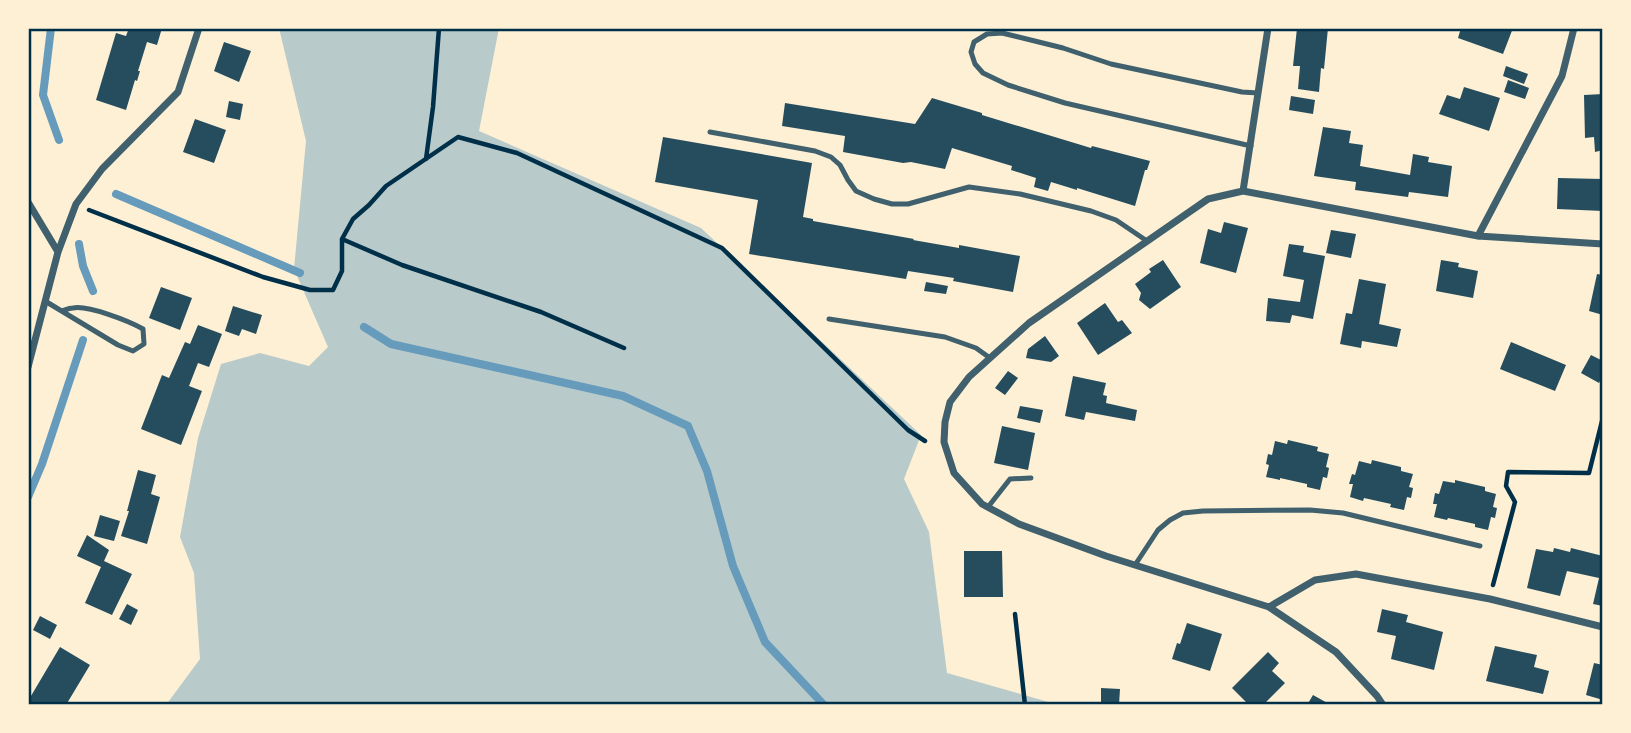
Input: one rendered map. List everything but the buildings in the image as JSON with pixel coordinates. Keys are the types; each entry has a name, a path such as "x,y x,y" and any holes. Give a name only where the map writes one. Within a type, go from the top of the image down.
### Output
{"street":[{"path":"28,367 58,252 76,204 102,169 178,92 199,28"},
{"path":"1243,191 1268,28"},
{"path":"1478,236 1562,76 1574,28"},
{"path":"1382,705 1377,696 1336,652 1269,607 1106,556 1019,524 982,504 954,473 944,442 950,402 969,377 1029,323 1208,199 1243,191 1478,236 1603,244"},
{"path":"28,202 58,252"},
{"path":"1269,607 1315,580 1356,574 1490,599 1603,627"}],"lane":[{"path":"1251,146 1034,94 983,73 975,64 971,52 974,42 987,34 1002,33 1063,48 1111,64 1242,92 1258,93"},
{"path":"710,132 815,151 831,157 840,165 856,191 892,204 908,204 969,187 1020,194 1091,211 1116,220 1147,241"},
{"path":"45,301 118,345 133,351 144,344 143,329 129,321 75,307 62,311"},
{"path":"829,319 945,337 976,348 990,358"},
{"path":"988,507 1010,479 1031,478"},
{"path":"1135,565 1158,530 1170,520 1183,513 1203,511 1310,510 1343,513 1480,546"}],"path":[{"path":"426,160 439,28"},
{"path":"76,204 262,278 310,290 333,290 342,271 342,239 353,219 386,186 458,137 517,153 722,248 908,430 925,441"},
{"path":"342,239 402,265 541,312 624,348"},
{"path":"1490,599 1515,502 1507,486 1508,472 1590,473 1603,417"},
{"path":"1014,614 1025,705"}],"shaded area":[{"path":"279,28 499,28 479,131 701,228 921,435 904,479 929,532 947,673 1059,705 166,705 200,659 194,573 180,537 198,438 221,364 260,353 309,366 328,347 294,269 306,141"}],"waterway":[{"path":"51,28 43,95 59,140"},
{"path":"116,194 300,273"},
{"path":"79,244 83,266 93,291"},
{"path":"364,327 391,344 623,396 688,426 707,471 733,566 765,642 824,705"},
{"path":"28,497 42,464 83,340"}]}
